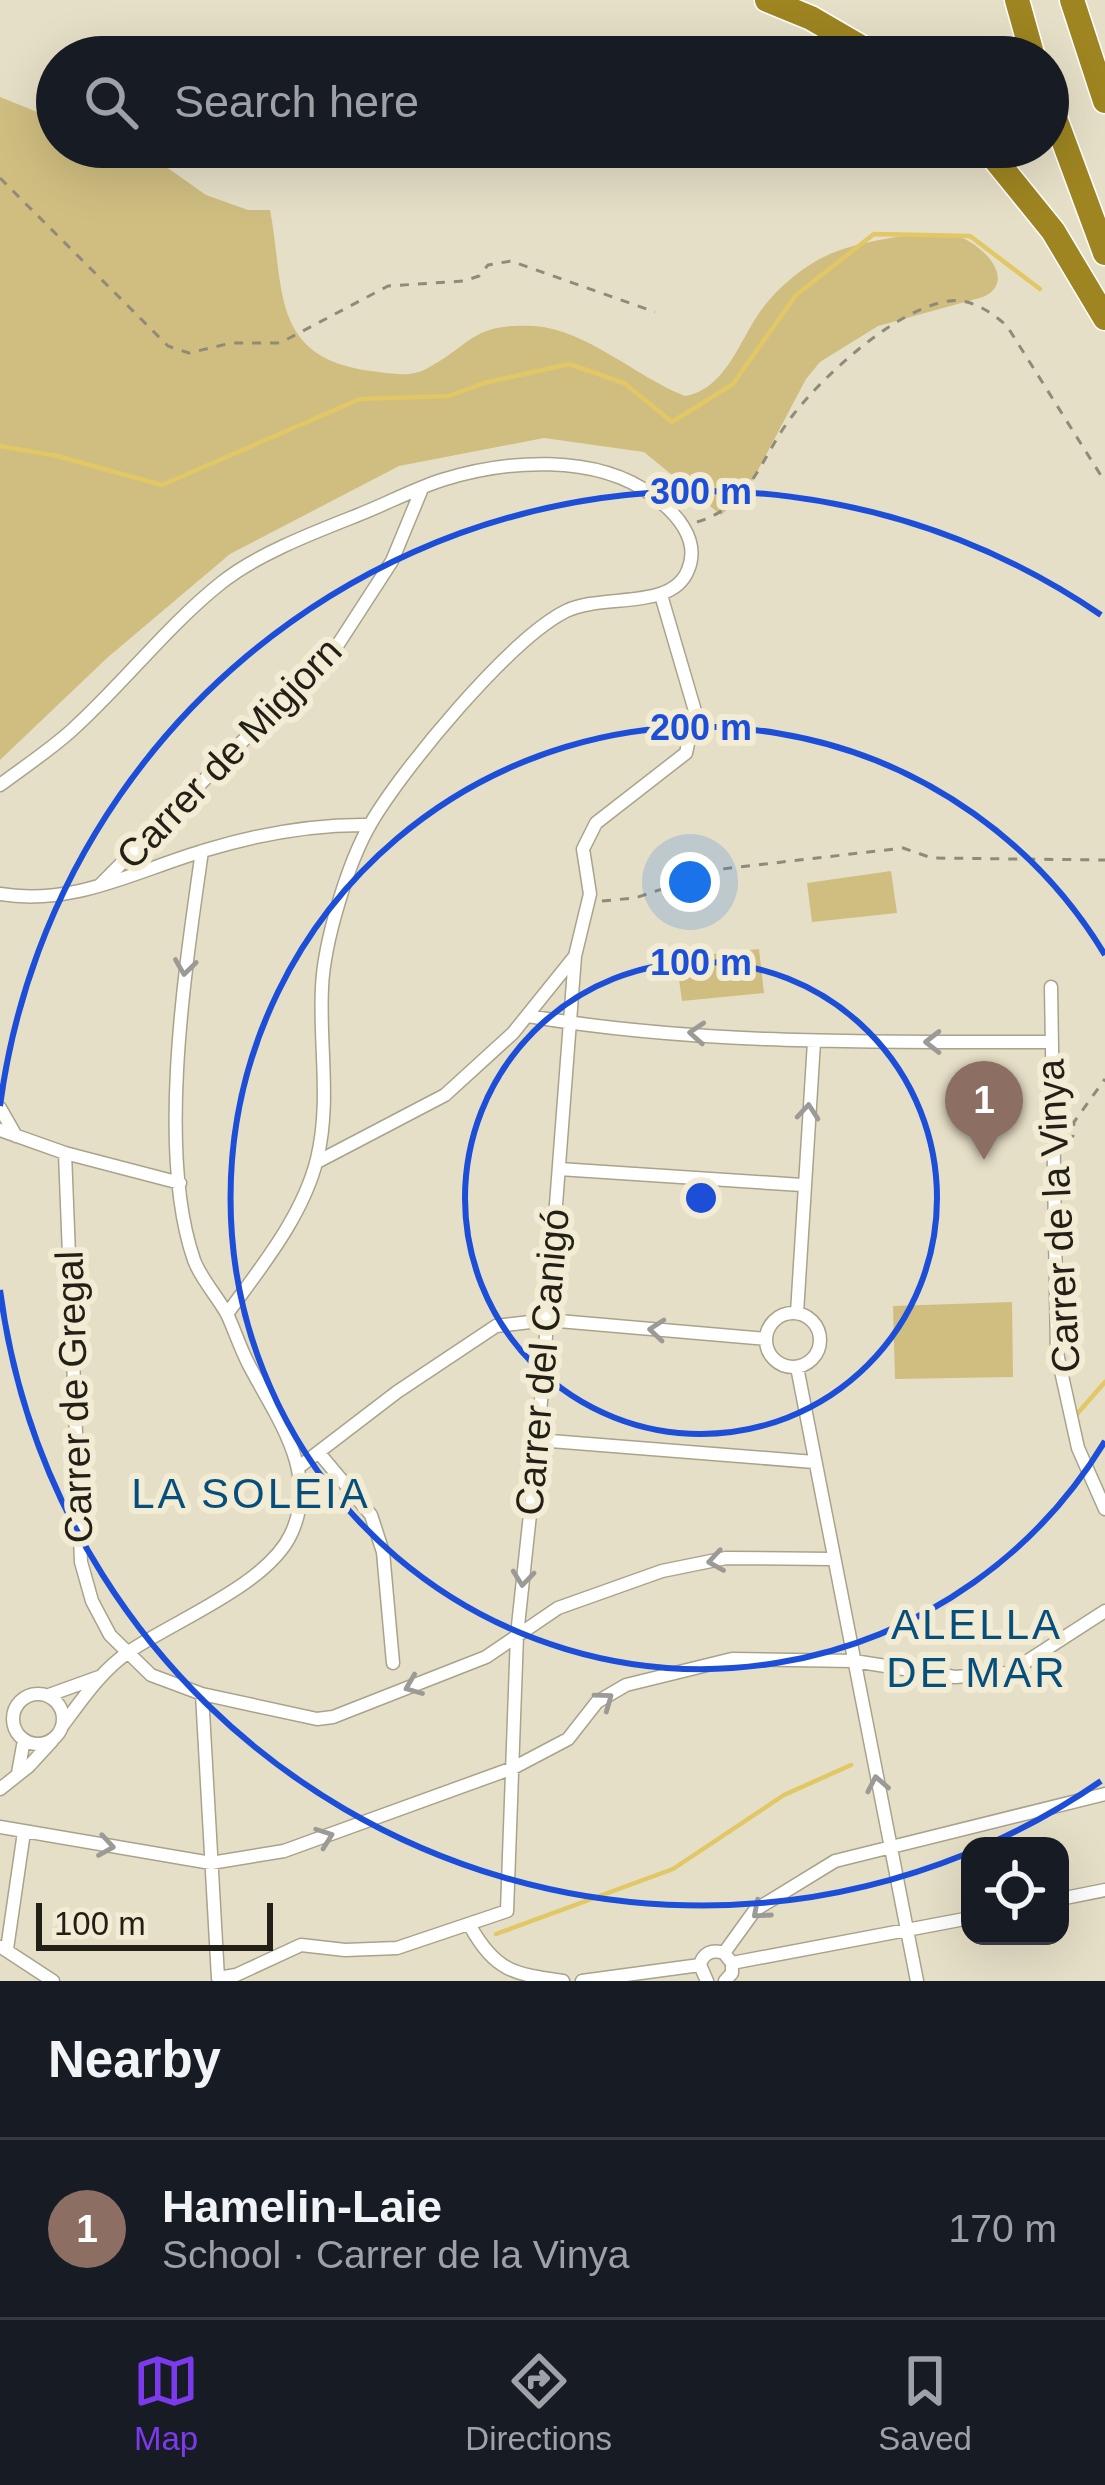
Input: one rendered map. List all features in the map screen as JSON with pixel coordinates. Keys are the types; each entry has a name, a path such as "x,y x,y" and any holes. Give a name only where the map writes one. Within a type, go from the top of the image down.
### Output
{"highway":[{"path":"767,0 842,36"},
{"path":"1017,0 1028,36"},
{"path":"1072,0 1105,101"},
{"path":"1069,156 1105,253"},
{"path":"1002,168 1053,231 1105,317"}],"street":[{"path":"0,785 70,731 222,582 310,534 441,480 534,464 571,465 605,472 643,488 668,506 684,526 691,563 682,584 661,595 567,610 527,638 440,729 370,825 326,938 324,1122 316,1162 302,1200 227,1315"},
{"name":"Carrer de Migjorn","path":"100,885 337,646 392,561 421,490"},
{"path":"316,1162 445,1095 528,1016 575,956 590,894 584,850 596,823 686,753 695,711 661,595"},
{"path":"0,894 63,897 202,851 329,824 370,825"},
{"path":"0,1789 29,1766 100,1677 127,1653 267,1567 291,1535 301,1499 299,1467 227,1315 195,1263 180,1183 182,986 202,851"},
{"name":"Carrer del Canigó","path":"513,1768 517,1634 538,1440 575,956"},
{"name":"Carrer de la Vinya","path":"1051,987 1057,1353 1078,1448 1105,1509"},
{"path":"528,1016 814,1042 1050,1042"},
{"path":"797,1313 814,1042"},
{"path":"0,1108 16,1137"},
{"path":"0,1130 65,1153 180,1183"},
{"name":"Carrer de Gregal","path":"65,1153 81,1562 92,1601 110,1635 151,1675 202,1694 301,1717 333,1717 486,1657 558,1608 662,1571 726,1558 832,1559"},
{"path":"559,1169 802,1185"},
{"path":"797,1313 812,1321 820,1336 817,1354 797,1367 777,1362 766,1339 773,1321 797,1313"},
{"path":"299,1467 397,1392 496,1326 547,1320 766,1339"},
{"path":"797,1367 917,1981"},
{"path":"538,1440 814,1462"},
{"path":"320,1453 371,1515 383,1552 392,1663"},
{"path":"0,1827 211,1863 284,1852 513,1768 568,1739 597,1702 626,1685 732,1659 854,1661 955,1677 1009,1673 1105,1611"},
{"path":"0,1705 100,1677"},
{"path":"202,1694 218,1978 236,1975 301,1945 345,1950 397,1948 507,1911 513,1768"},
{"path":"49,1695 62,1708 63,1725"},
{"path":"13,1725 20,1701"},
{"path":"0,1716 24,1740 38,1744 54,1739"},
{"path":"18,1773 24,1740"},
{"path":"725,1981 732,1973 728,1958 755,1910 835,1862 1105,1794"},
{"path":"24,1832 4,1948 53,1981"},
{"path":"1069,1897 1105,1890"},
{"path":"582,1981 700,1965 709,1953 728,1958 961,1920"},
{"path":"470,1926 500,1974 563,1981"},
{"path":"700,1965 705,1981"}],"path":[{"path":"0,178 167,346 189,353 231,344 280,343 388,286 464,281 478,276 488,265 511,261 655,312"},
{"path":"684,526 721,515 748,489 774,441 829,373 925,307 953,300 991,312 1007,326 1105,482"},
{"path":"590,894 606,903 722,869 903,848 932,858 1105,860"},
{"path":"1052,1154 1073,1136 1073,1122 1105,1078"}],"shaded area":[{"path":"0,97 36,112 36,168 168,168 206,195 248,210 270,210 282,291 298,335 338,364 371,371 420,372 485,332 534,326 573,336 685,396 712,384 777,292 825,256 894,238 953,235 984,252 997,271 998,281 983,297 878,326 820,362 806,379 748,489 721,515 644,452 544,438 399,466 230,554 107,658 0,760"},
{"path":"891,871 897,913 812,922 807,883"},
{"path":"759,949 764,993 682,1001 676,958"},
{"path":"1012,1302 1013,1377 895,1379 893,1306"}],"waterway":[{"path":"0,446 57,456 162,485 360,399 449,396 569,364 624,383 672,422 733,384 796,295 874,234 970,236 1040,289"},
{"path":"1077,1414 1105,1382"},
{"path":"496,1934 673,1869 784,1795 851,1765"}],"place":[{"name":"Hamelin-Laie","path":"984,1160"}],"district":[{"name":"LA SOLEIA","path":"251,1493"},
{"name":"ALELLA DE MAR","path":"977,1648"}]}
